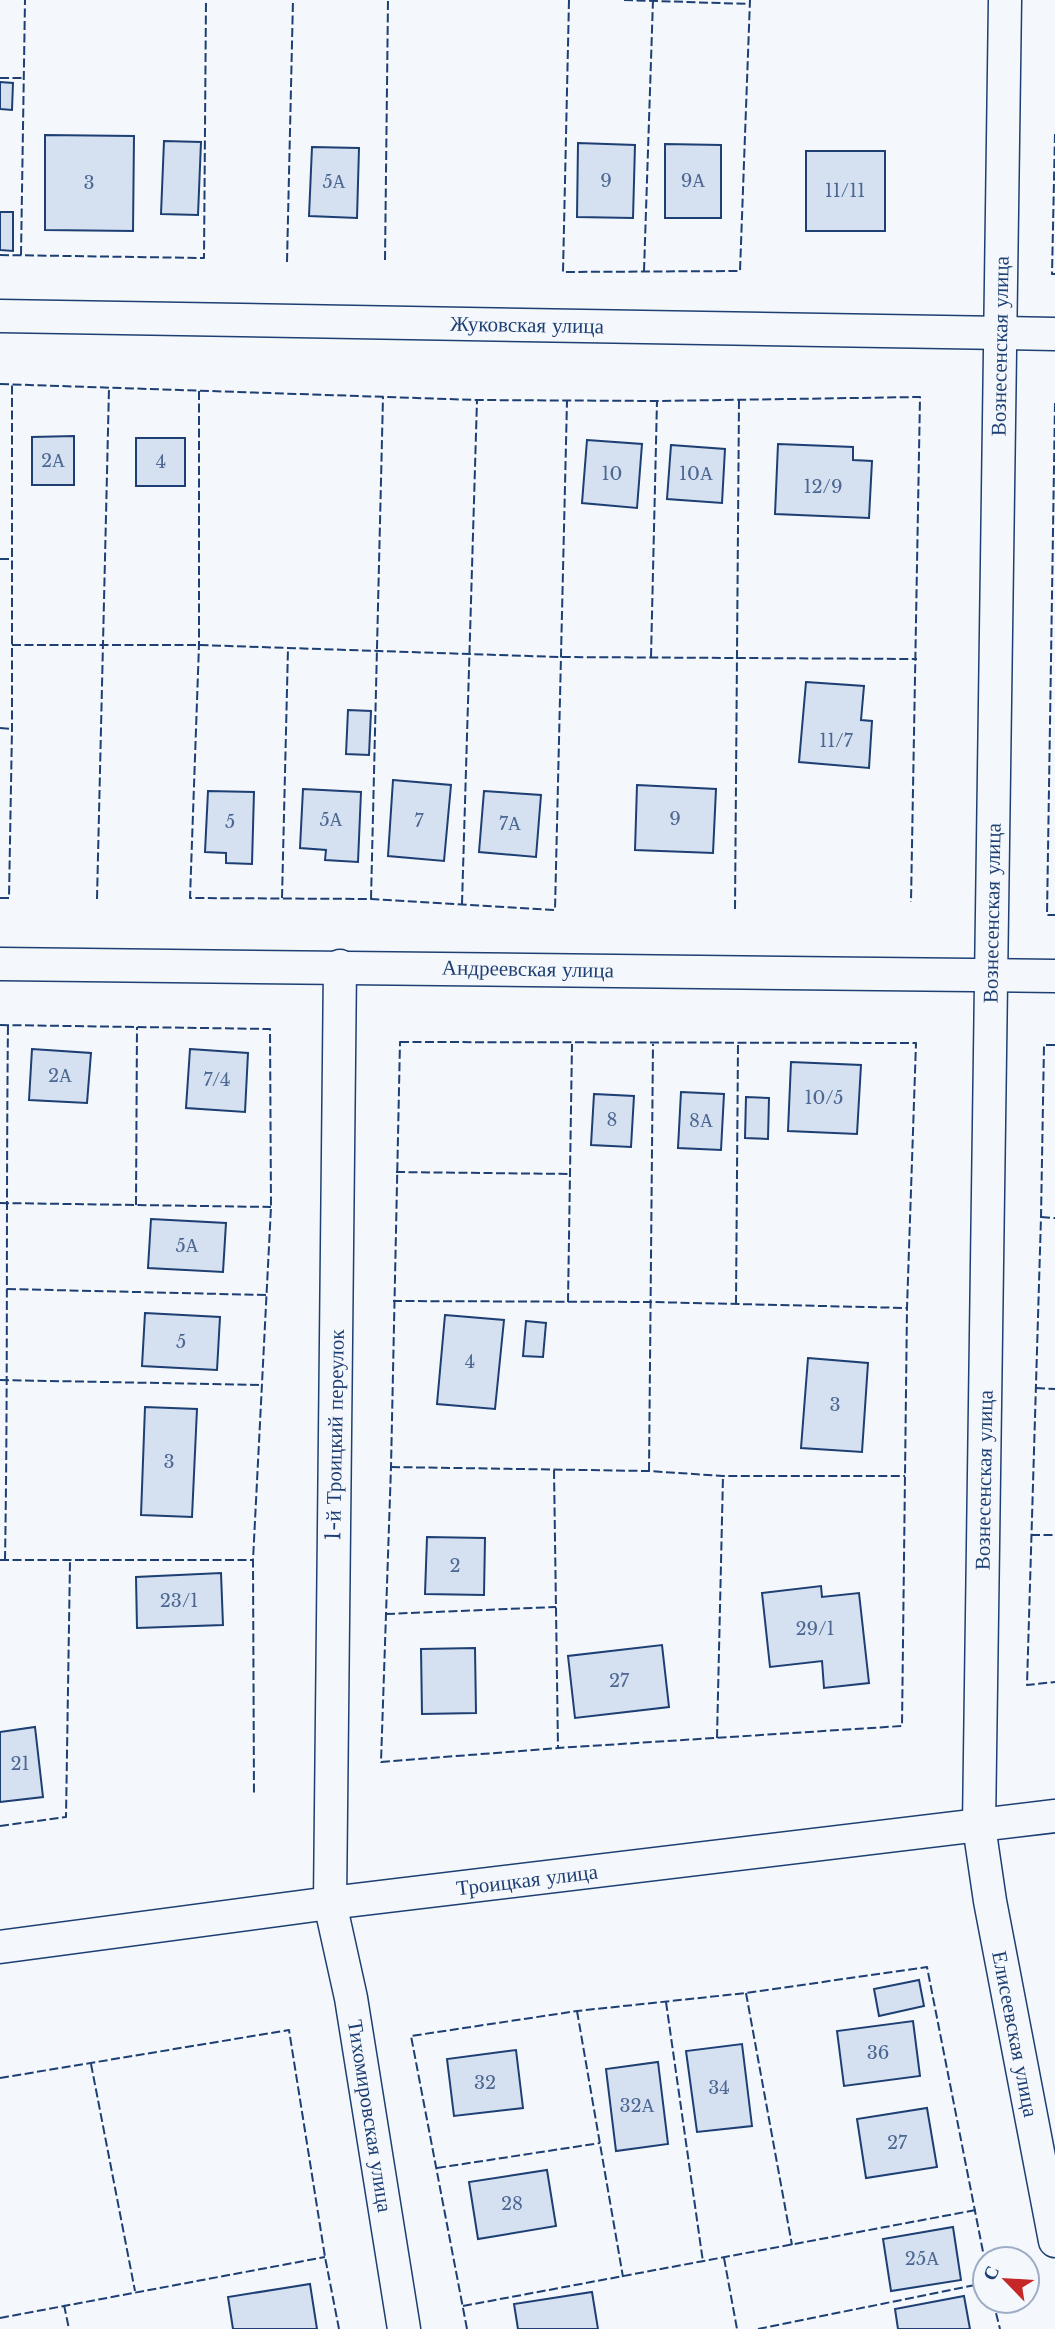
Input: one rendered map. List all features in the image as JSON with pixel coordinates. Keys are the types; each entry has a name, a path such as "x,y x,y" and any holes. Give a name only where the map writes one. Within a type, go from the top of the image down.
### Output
{"street":[{"name":"Вознесенская улица","path":"979,1826 1005,0"},
{"name":"Жуковская улица","path":"0,316 1055,334"},
{"name":"Андреевская улица","path":"0,964 1055,976"},
{"name":"1-й Троицкий переулок","path":"330,1903 340,966"},
{"name":"Троицкая улица","path":"0,1947 330,1903 1055,1816"},
{"name":"Елисеевская улица","path":"979,1826 990,1901 1055,2241"},
{"name":"Тихомировская улица","path":"330,1903 351,1998 404,2329"}],"building":[{"path":"0,82 13,83 12,110 0,109"},
{"path":"45,135 134,136 133,231 45,230"},
{"path":"164,141 201,142 198,215 161,214"},
{"path":"578,143 635,145 633,218 577,217"},
{"path":"665,144 721,145 721,218 665,218"},
{"path":"312,147 359,148 357,218 309,216"},
{"path":"806,151 885,151 885,231 806,231"},
{"path":"0,212 13,212 13,251 0,250"},
{"path":"74,436 74,485 32,485 32,437"},
{"path":"136,438 185,438 185,486 136,486"},
{"path":"587,440 642,444 637,508 582,503"},
{"path":"778,444 853,447 853,460 872,461 869,518 775,514"},
{"path":"671,445 725,449 722,503 667,499"},
{"path":"806,682 864,686 861,720 872,721 869,768 799,762"},
{"path":"348,710 371,711 369,755 346,754"},
{"path":"393,780 451,785 444,861 388,856"},
{"path":"637,785 716,789 713,853 635,850"},
{"path":"303,789 361,792 358,862 325,860 326,850 300,848"},
{"path":"208,791 254,792 252,864 226,863 226,853 205,852"},
{"path":"484,791 541,795 536,857 479,852"},
{"path":"32,1049 91,1053 87,1103 29,1100"},
{"path":"190,1049 248,1053 245,1112 186,1108"},
{"path":"791,1062 861,1065 857,1134 788,1131"},
{"path":"681,1092 724,1094 721,1150 678,1148"},
{"path":"594,1094 634,1096 631,1147 591,1145"},
{"path":"746,1097 769,1098 768,1139 745,1138"},
{"path":"151,1219 226,1223 223,1272 148,1268"},
{"path":"145,1313 220,1317 217,1370 142,1366"},
{"path":"445,1315 504,1320 495,1409 437,1404"},
{"path":"526,1321 546,1323 543,1357 523,1356"},
{"path":"808,1358 868,1363 862,1452 801,1448"},
{"path":"145,1407 197,1409 192,1517 141,1515"},
{"path":"427,1537 485,1538 484,1595 425,1594"},
{"path":"221,1573 223,1625 137,1628 136,1577"},
{"path":"821,1586 822,1597 859,1593 869,1683 824,1688 822,1661 770,1667 762,1593"},
{"path":"662,1645 669,1707 575,1718 568,1656"},
{"path":"475,1648 476,1713 422,1714 421,1649"},
{"path":"35,1727 43,1797 0,1802 0,1732"},
{"path":"919,1980 924,2006 879,2016 874,1989"},
{"path":"913,2021 920,2076 844,2086 837,2031"},
{"path":"742,2044 752,2126 697,2132 686,2051"},
{"path":"516,2050 523,2108 454,2116 447,2059"},
{"path":"658,2062 668,2144 616,2151 606,2069"},
{"path":"927,2108 937,2167 866,2178 857,2119"},
{"path":"547,2170 556,2226 478,2239 469,2182"},
{"path":"953,2227 961,2280 891,2291 883,2239"},
{"path":"310,2284 317,2329 233,2329 228,2297"},
{"path":"592,2292 598,2329 518,2329 514,2304"},
{"path":"964,2296 970,2329 898,2329 895,2309"}],"fence":[{"path":"21,255 25,0"},
{"path":"0,255 204,258 206,0"},
{"path":"287,262 293,0"},
{"path":"385,260 388,0"},
{"path":"569,0 563,272 740,271 750,0"},
{"path":"624,0 750,4"},
{"path":"644,271 653,0"},
{"path":"0,78 24,78"},
{"path":"1055,134 1052,274 1055,274"},
{"path":"0,384 477,400 657,401 920,397 911,902"},
{"path":"0,898 9,898 12,384"},
{"path":"97,899 109,388"},
{"path":"199,391 199,645 190,898 371,899 555,910 567,401"},
{"path":"371,899 383,397"},
{"path":"462,904 477,400"},
{"path":"735,909 739,400"},
{"path":"651,657 657,401"},
{"path":"1055,403 1047,915 1055,915"},
{"path":"0,559 12,559"},
{"path":"12,645 199,645 559,657 917,659"},
{"path":"282,898 288,648"},
{"path":"0,728 12,729"},
{"path":"0,1025 270,1029 271,1207 253,1560 254,1796"},
{"path":"5,1560 8,1025"},
{"path":"136,1205 137,1027"},
{"path":"400,1042 916,1043 907,1308 902,1726 381,1762 391,1467 400,1042"},
{"path":"568,1302 572,1044"},
{"path":"649,1471 653,1044"},
{"path":"736,1304 738,1044"},
{"path":"1055,1045 1044,1045 1027,1685 1055,1682"},
{"path":"396,1172 570,1174"},
{"path":"0,1203 271,1207"},
{"path":"1041,1217 1055,1218"},
{"path":"7,1289 266,1295"},
{"path":"393,1301 651,1302 907,1308"},
{"path":"0,1380 261,1385"},
{"path":"1036,1388 1055,1389"},
{"path":"391,1467 649,1471 723,1476 905,1476"},
{"path":"554,1470 558,1748"},
{"path":"717,1738 723,1476"},
{"path":"1031,1535 1055,1535"},
{"path":"0,1560 253,1560"},
{"path":"0,1826 66,1817 70,1561"},
{"path":"386,1614 556,1607"},
{"path":"467,2329 411,2036 577,2011 746,1993 927,1967 982,2245"},
{"path":"746,1993 792,2245"},
{"path":"666,2002 703,2262"},
{"path":"577,2011 623,2277"},
{"path":"0,2078 289,2030 339,2329"},
{"path":"91,2064 135,2291"},
{"path":"437,2168 600,2143"},
{"path":"463,2306 976,2210"},
{"path":"0,2318 325,2257"},
{"path":"724,2258 737,2329"},
{"path":"758,2329 971,2286"},
{"path":"64,2305 69,2329"},
{"path":"996,2315 1000,2329"}]}
